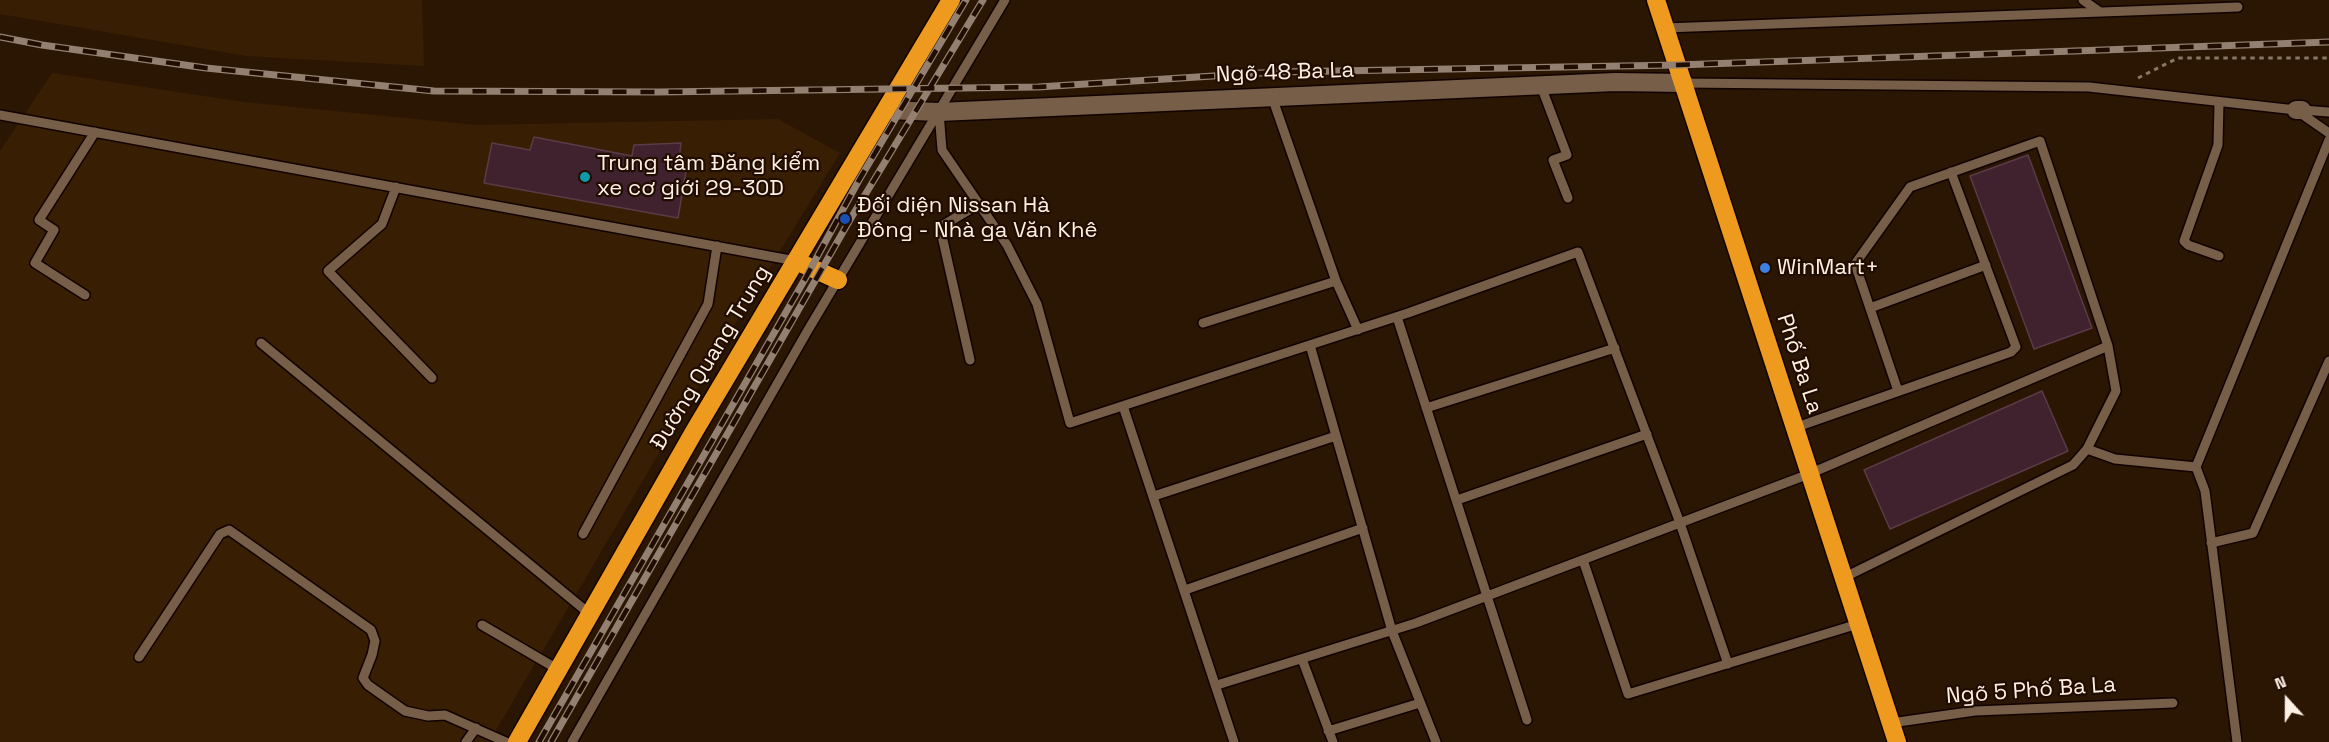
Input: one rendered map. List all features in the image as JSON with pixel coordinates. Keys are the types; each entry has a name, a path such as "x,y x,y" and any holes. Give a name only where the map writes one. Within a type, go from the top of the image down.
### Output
{"highway":[{"name":"Đường Quang Trung","path":"517,742 695,430 951,0"},
{"name":"Phố Ba La","path":"1656,0 1897,742"},
{"path":"796,261 838,280"}],"street":[{"name":"Ngõ 48 Ba La","path":"887,110 939,112 1615,82 1684,83"}],"lane":[{"path":"572,742 838,280 1005,0"},
{"path":"2083,0 2100,12"},
{"path":"1665,28 2238,7"},
{"path":"1684,83 2089,87 2329,112"},
{"path":"1541,86 1566,155 1553,160 1568,198"},
{"path":"1272,97 1336,281 1358,330"},
{"path":"2218,256 2188,245 2184,241 2218,145 2219,102"},
{"path":"2299,110 2329,133"},
{"path":"939,112 942,150 1007,245 1037,304 1070,423 1397,317 1578,252 1680,523 1728,664"},
{"path":"0,115 796,261"},
{"path":"85,295 35,263 54,230 39,220 95,132"},
{"path":"2237,742 2205,491 2196,467 2329,140"},
{"path":"1843,578 2073,465 2087,448 2116,391 2108,346 2040,141 1910,187 1855,264 1898,391"},
{"path":"1794,428 2015,350 2016,342 1951,172"},
{"path":"396,187 382,224 328,271 432,378"},
{"path":"970,360 940,227 979,204"},
{"path":"583,534 708,304 717,246"},
{"path":"1870,308 1986,265"},
{"path":"1203,323 1336,281"},
{"path":"1397,317 1527,720"},
{"path":"261,343 591,615"},
{"path":"1310,345 1392,631 1436,742"},
{"path":"1217,685 1392,631 1583,560 1809,474 2108,346"},
{"path":"1426,408 1615,348"},
{"path":"2211,543 2253,534 2329,361"},
{"path":"1123,406 1234,742"},
{"path":"1457,500 1647,434"},
{"path":"1154,496 1336,436"},
{"path":"2087,448 2115,459 2196,467"},
{"path":"1185,590 1363,528"},
{"path":"139,657 220,534 229,530 370,630 375,641 363,678 368,685 405,711 428,716 445,714 506,742"},
{"path":"1583,560 1628,694 1858,624"},
{"path":"482,625 559,670"},
{"path":"1302,659 1333,742"},
{"path":"1328,731 1420,703"},
{"name":"Ngõ 5 Phố Ba La","path":"1891,723 1975,711 2173,703"},
{"path":"466,742 476,728"}],"path":[{"path":"2113,90 2178,58 2329,58"}],"shaded area":[{"path":"0,0 422,0 424,66 246,56 0,14"},
{"path":"52,73 244,102 476,125 778,119 840,153 737,321 489,742 0,742 0,151"}],"building":[{"name":"Trung tâm Đăng kiểm xe cơ giới 29-30D","path":"534,137 632,156 634,145 681,143 678,168 686,171 678,218 484,183 492,143 530,150"},
{"path":"2028,155 2092,328 2034,349 1970,176"},
{"path":"2042,391 2068,451 1890,529 1864,470"}],"railway":[{"path":"539,742 805,279 859,180 966,0"},
{"path":"551,742 851,218 983,0"},
{"path":"0,37 206,68 434,91 658,92 1038,87 1277,72 1678,65 2329,42"}],"place":[{"name":"Trung tâm Đăng kiểm xe cơ giới 29-30D","path":"585,177"},
{"name":"Đối diện Nissan Hà Đông - Nhà ga Văn Khê","path":"845,219"},
{"name":"WinMart+","path":"1765,268"}]}
